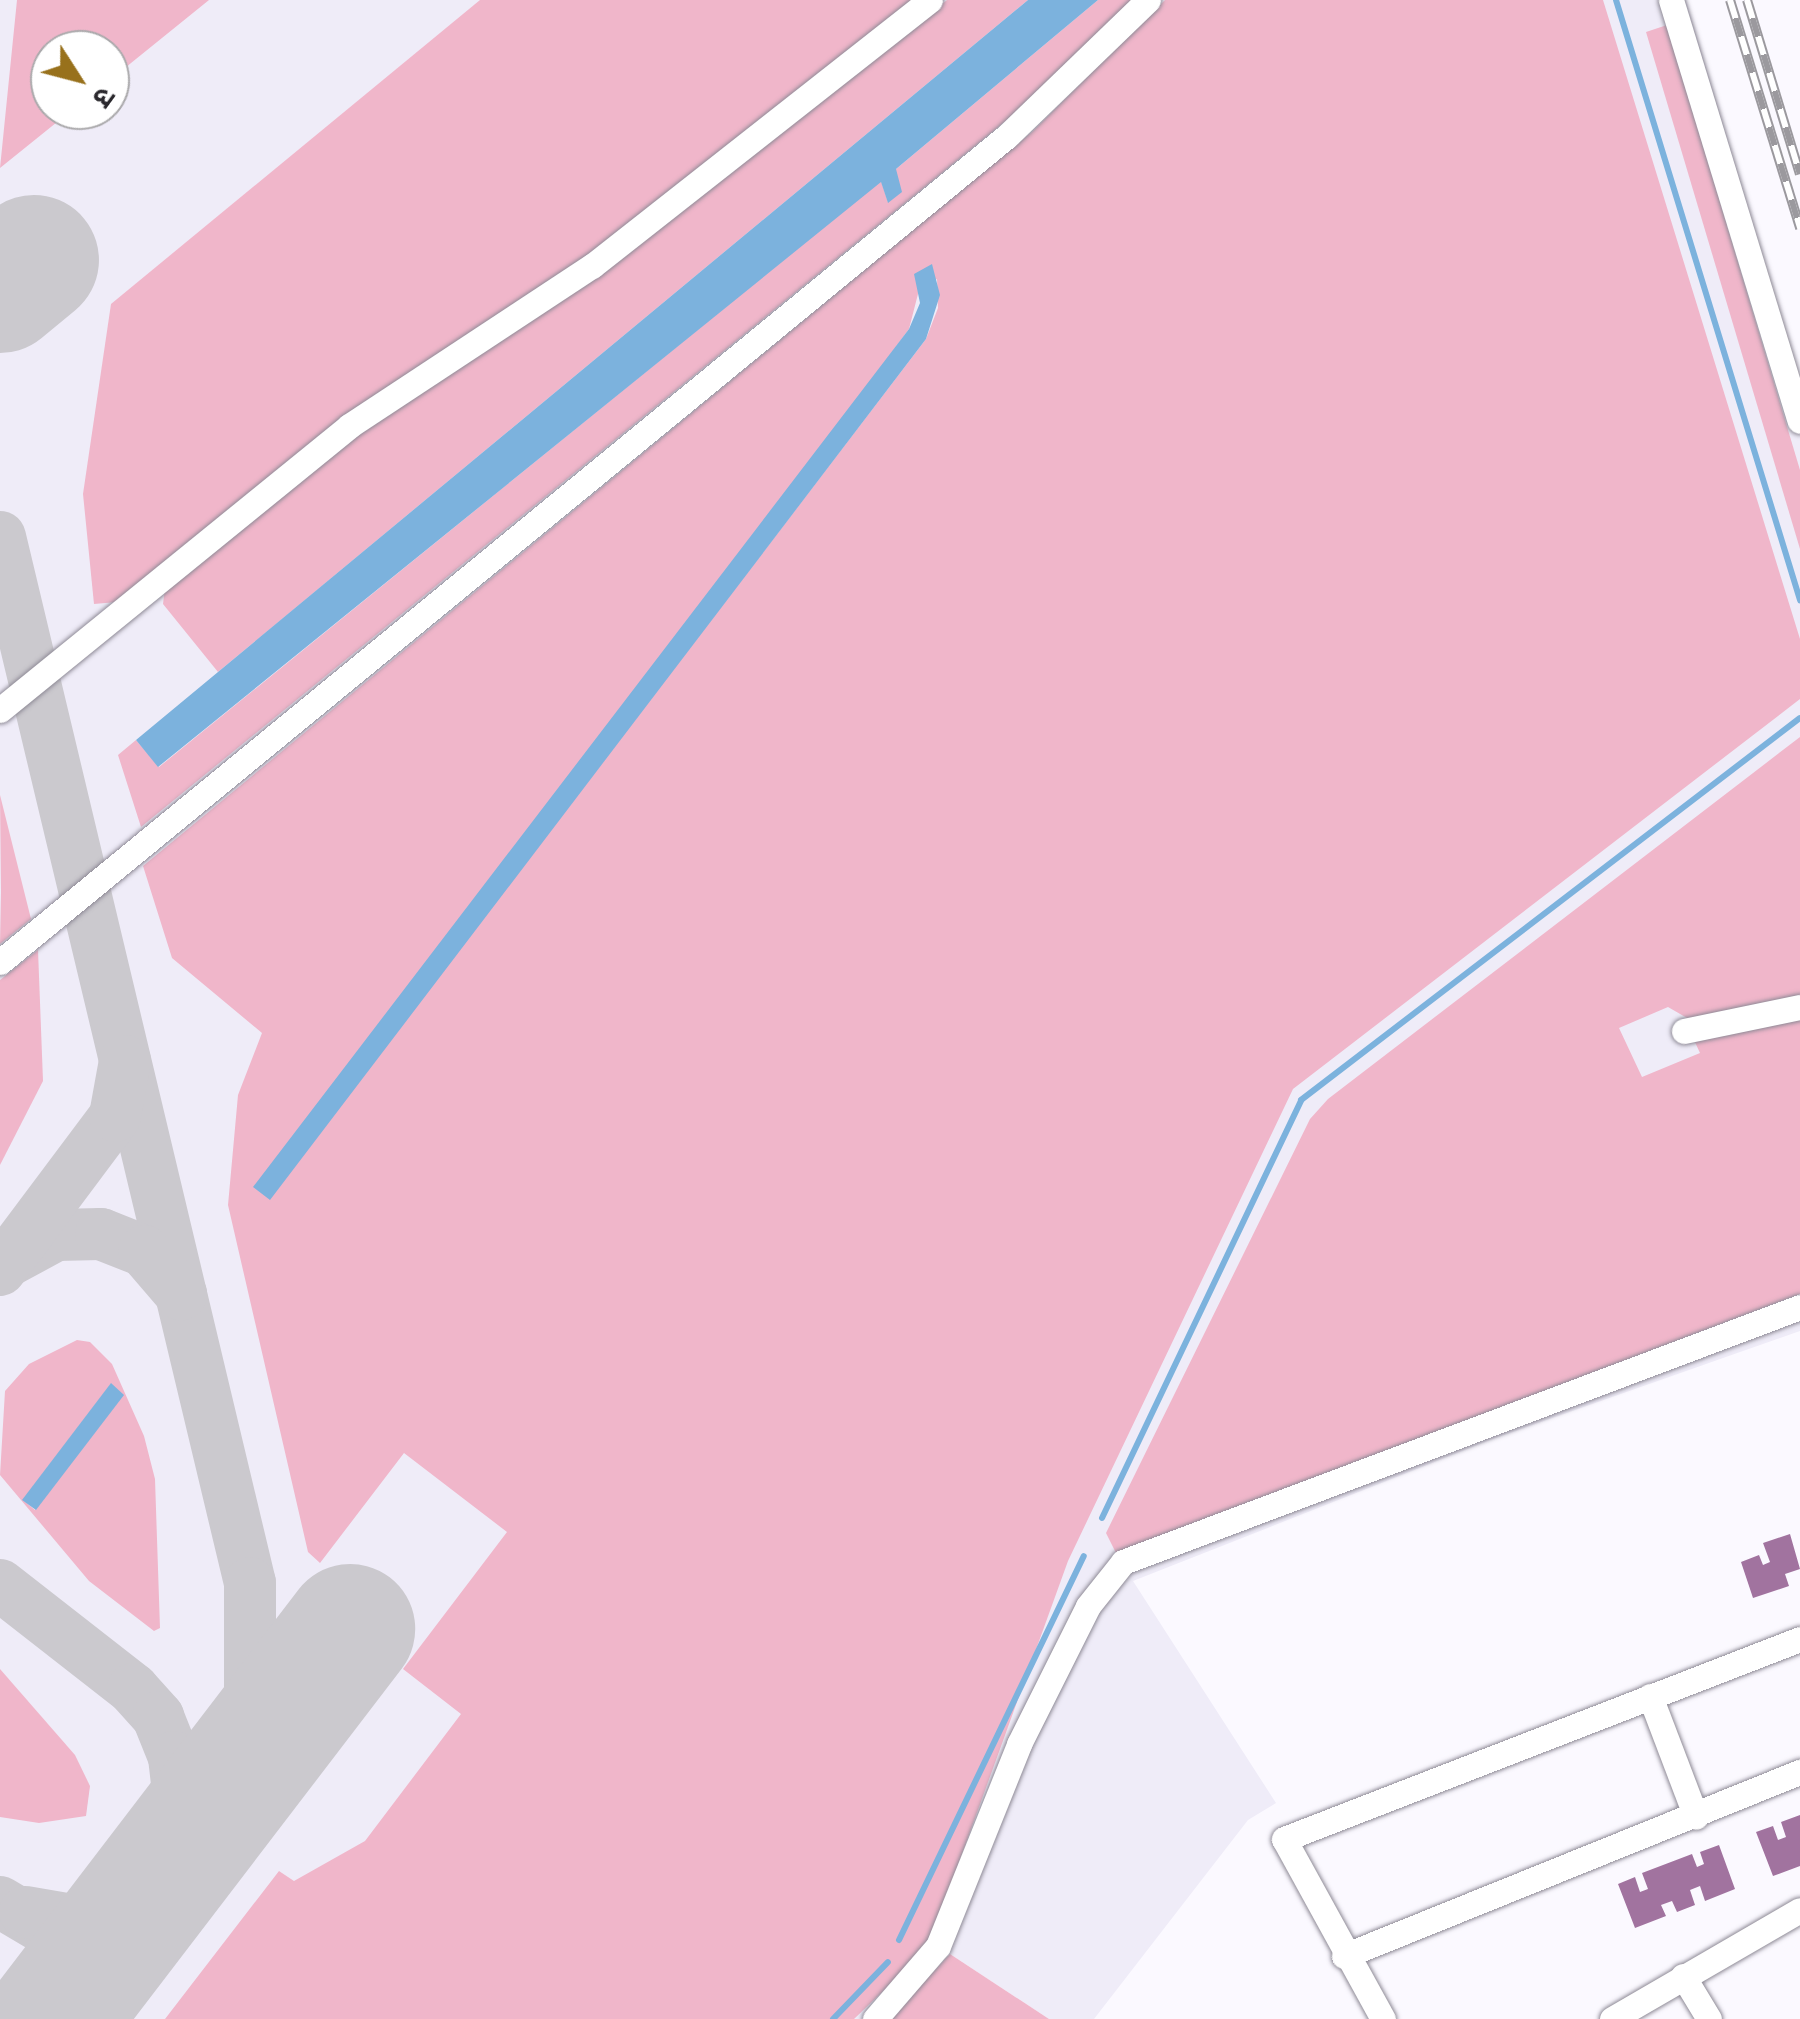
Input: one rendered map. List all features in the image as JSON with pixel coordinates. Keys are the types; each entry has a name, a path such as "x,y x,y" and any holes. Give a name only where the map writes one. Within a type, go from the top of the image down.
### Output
{"street":[{"path":"0,710 349,426 592,266 930,0"},
{"path":"0,962 1007,136 1148,0"},
{"path":"1671,0 1800,421"},
{"path":"1684,1031 1800,1006"},
{"path":"874,2019 938,1946 1018,1744 1088,1606 1123,1562 1800,1307"},
{"path":"1383,2019 1344,1956 1286,1837 1800,1639"},
{"path":"1650,1696 1696,1817"},
{"path":"1344,1956 1800,1772"},
{"path":"1612,2019 1800,1910"},
{"path":"1683,1976 1710,2019"}],"shaded area":[{"path":"0,0 1686,0 1800,381 1800,1331 1493,1439 1133,1581 1276,1803 1248,1820 1094,2019 1049,2019 950,1954 889,2019 0,2019"},
{"path":"17,0 209,0 130,64 130,30 30,30 30,130 47,130 0,168"},
{"path":"480,0 918,0 588,260 117,602 94,604 83,494 111,304"},
{"path":"947,0 1028,0 218,672 163,604 165,588 351,433 594,276"},
{"path":"1098,0 1134,0 1047,87 141,827 118,755 136,740 159,767 881,181 888,202 896,169"},
{"path":"1165,0 1603,0 1800,639 1800,699 1293,1089 1068,1561 928,1948 854,2019 165,2019 279,1871 294,1881 365,1841 461,1714 403,1669 507,1532 404,1453 320,1563 308,1552 228,1205 238,1095 262,1033 172,958 143,866 1032,132","holes":["937,279 938,308 926,339 269,1199 909,329 919,290"]},
{"path":"1667,25 1800,470 1800,549 1646,32"},
{"path":"1800,737 1800,999 1694,1022 1668,1007 1619,1028 1642,1077 1700,1053 1694,1040 1800,1014 1800,1294 1116,1553 1106,1533 1310,1119 1328,1099"},
{"path":"0,795 31,919 0,944 1,892"},
{"path":"38,950 43,1081 0,1165 0,980"},
{"path":"77,1340 90,1342 112,1364 144,1436 155,1479 160,1628 154,1631 89,1581 0,1475 5,1391 29,1364","holes":["111,1384 123,1395 35,1510 23,1500"]},
{"path":"0,1669 75,1755 90,1786 86,1816 39,1823 0,1817"},
{"path":"950,1954 1049,2019 889,2019"}],"water":[{"path":"1028,0 1098,0 896,169 902,192 888,203 881,182 158,767 136,740"},
{"path":"932,264 940,295 926,339 270,1200 253,1187 909,329 920,303 914,274"},
{"path":"111,1383 124,1395 36,1510 22,1500"}],"building":[{"path":"1790,1534 1800,1569 1785,1574 1789,1586 1753,1598 1741,1562 1759,1555 1763,1565 1770,1562 1763,1543"},
{"path":"1800,1815 1800,1866 1773,1876 1756,1832 1773,1826 1778,1840 1786,1837 1781,1822"},
{"path":"1719,1845 1735,1889 1705,1901 1700,1886 1690,1890 1695,1905 1677,1912 1672,1901 1661,1905 1666,1916 1635,1928 1618,1884 1635,1877 1640,1892 1648,1889 1642,1873 1692,1854 1697,1867 1704,1864 1700,1852"}],"waterway":[{"path":"1616,0 1800,600"},
{"path":"1102,1518 1301,1100 1800,718"},
{"path":"899,1940 1084,1556"},
{"path":"833,2019 888,1962"}],"taxiway":[{"path":"0,537 250,1583 250,1725 234,1773 202,1824"},
{"path":"0,1270 115,1116 125,1061"},
{"path":"10,1260 56,1235 101,1234 144,1251 181,1294"},
{"path":"0,1585 133,1689 158,1717 174,1757 179,1801 158,1881"},
{"path":"25,1912 95,1924 125,1914 152,1889"},
{"path":"0,1902 59,1937 69,1952 69,1983 51,2019"}],"runway":[{"path":"0,288 34,260"},
{"path":"52,2019 350,1629"}],"railway":[{"path":"1730,0 1800,228"},
{"path":"1747,0 1800,174"}]}
